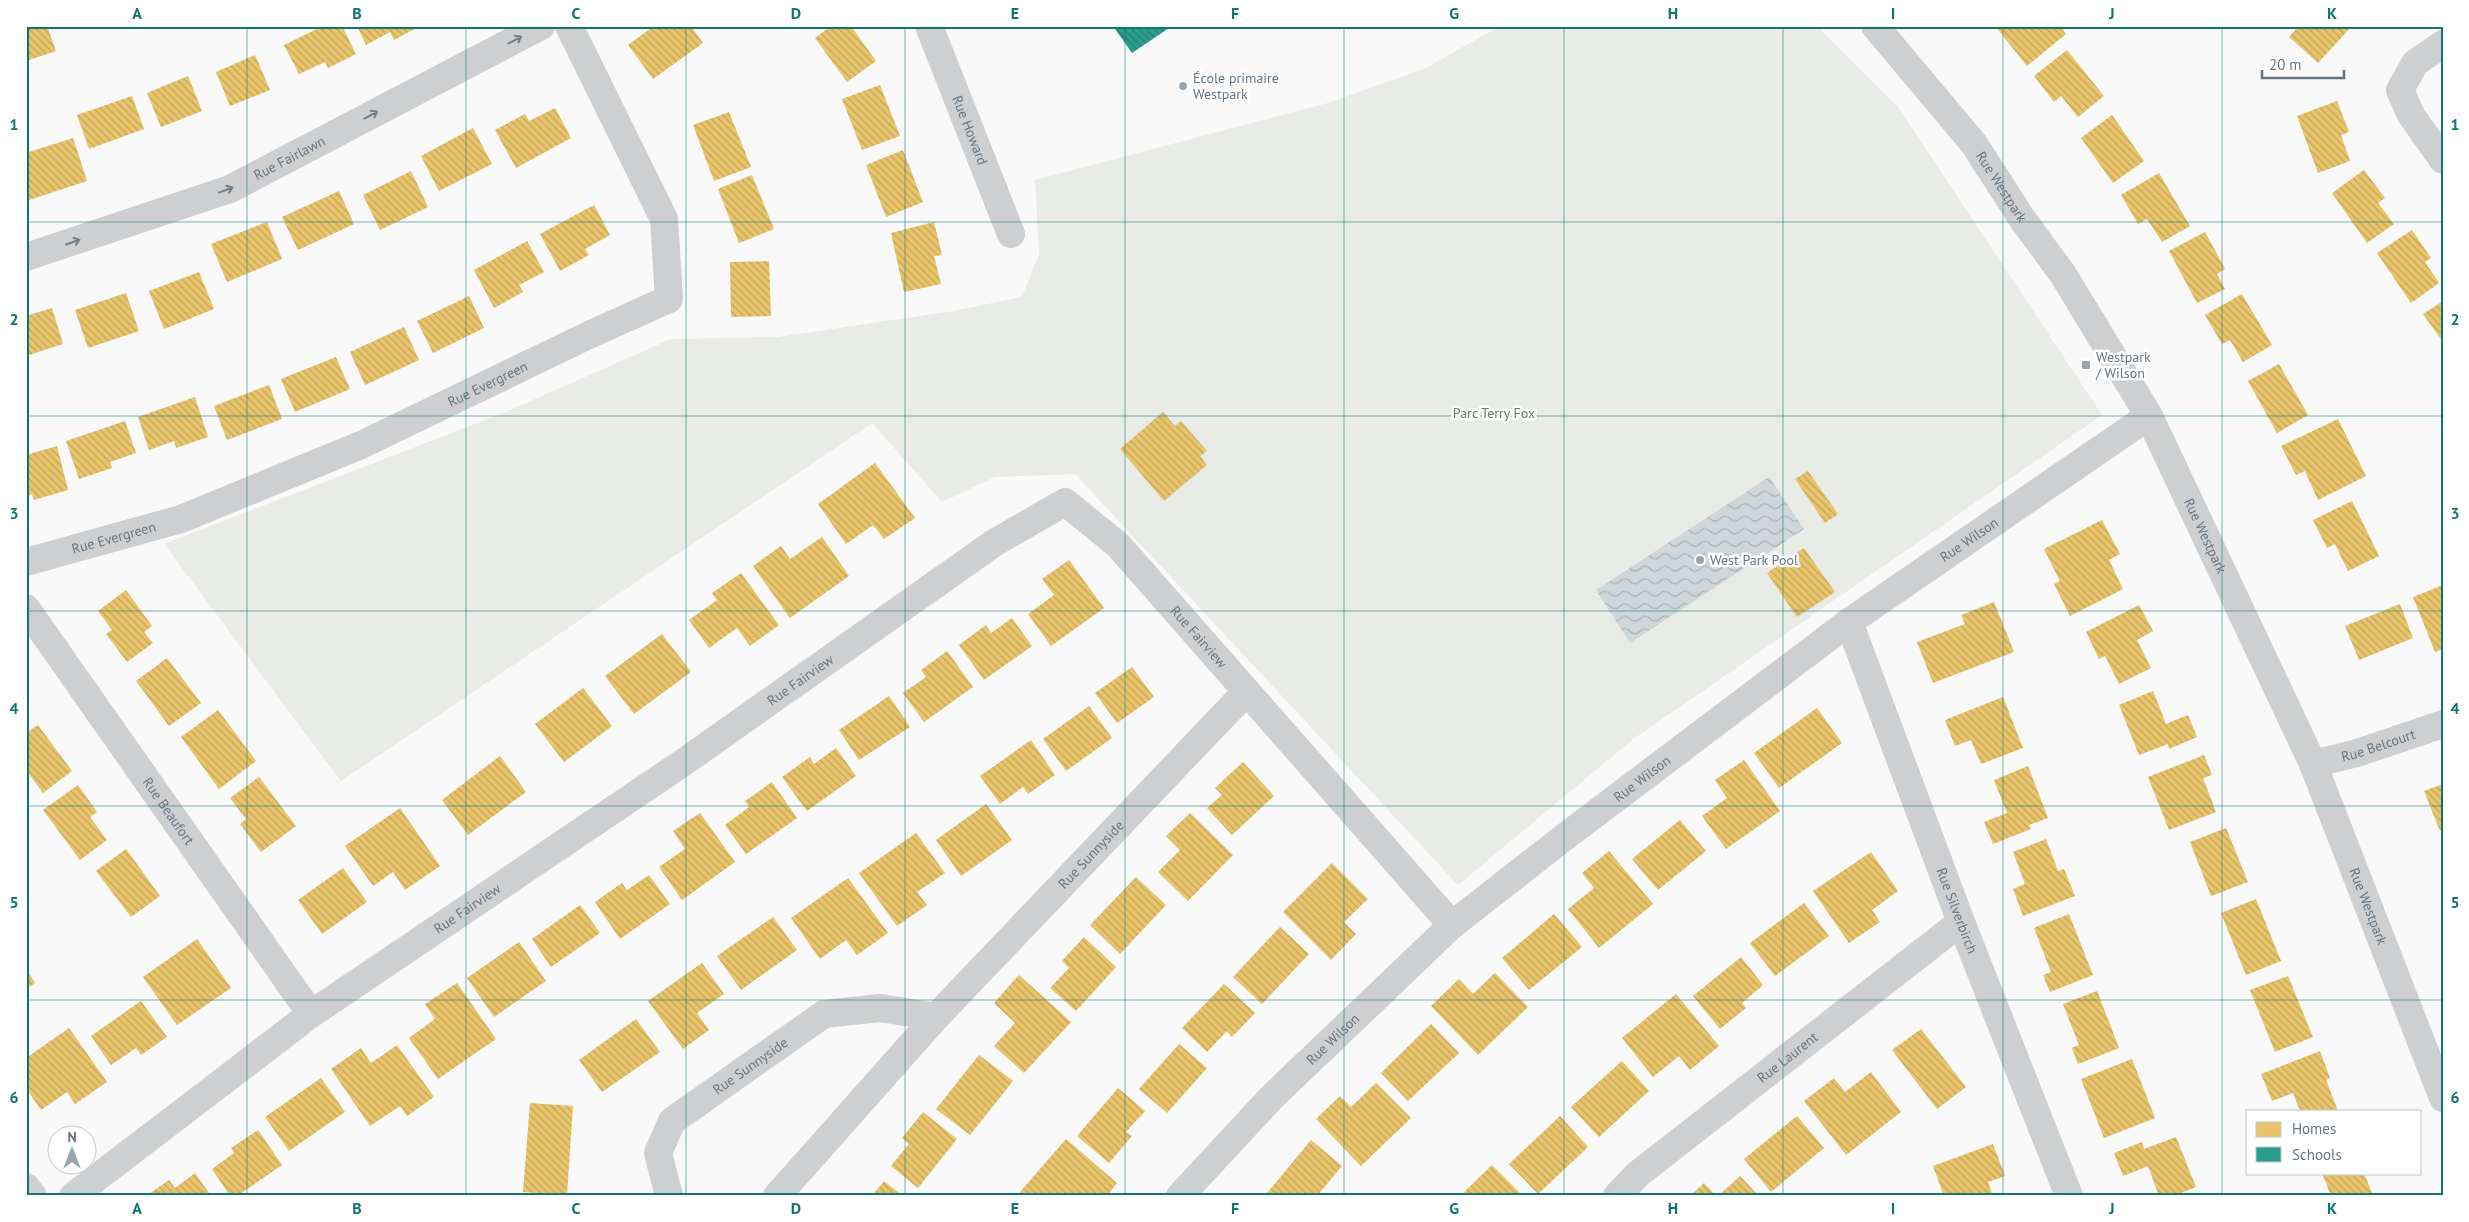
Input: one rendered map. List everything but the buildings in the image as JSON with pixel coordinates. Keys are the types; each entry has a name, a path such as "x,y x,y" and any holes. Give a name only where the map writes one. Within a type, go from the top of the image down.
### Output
{"street":[{"name":"Rue Fairlawn","path":"26,257 230,189 541,26"},
{"name":"Rue Evergreen","path":"26,562 181,519 361,445 591,334 669,299 664,219 569,26"},
{"name":"Rue Howard","path":"929,26 1011,234"},
{"name":"Rue Westpark","path":"1875,26 1974,144 2021,217 2064,276 2149,416 2313,764 2443,1098"},
{"path":"2443,44 2415,63 2400,90 2411,116 2443,160"},
{"name":"Rue Wilson","path":"1180,1196 1271,1098 1452,925 1570,833 1849,622 2149,416"},
{"name":"Rue Fairview","path":"72,1196 310,1014 684,762 994,543 1064,502 1118,545 1452,925"},
{"name":"Rue Beaufort","path":"26,608 310,1014"},
{"name":"Rue Silverbirch","path":"1849,622 1961,922 2069,1196"},
{"name":"Rue Sunnyside","path":"777,1196 936,1017 1246,692"},
{"name":"Rue Belcourt","path":"2313,764 2357,753 2443,724"},
{"name":"Rue Laurent","path":"1617,1196 1638,1174 1961,922"},
{"name":"Rue Sunnyside","path":"669,1196 658,1154 672,1121 824,1014 880,1008 936,1017"},
{"path":"26,1187 33,1196"}],"green space":[{"name":"Parc Terry Fox","path":"1500,26 1817,26 1898,107 2102,415 1632,740 1458,885 1075,474 995,477 942,502 872,423 341,781 164,544 506,412 671,339 778,337 954,311 1022,297 1039,254 1035,180 1328,103 1426,68"}],"water":[{"name":"West Park Pool","path":"1769,477 1804,529 1630,643 1596,590"}],"place":[{"name":"École primaire Westpark","path":"1183,86"},
{"name":"Westpark / Wilson","path":"2086,365"},
{"name":"West Park Pool","path":"1700,560"}]}
